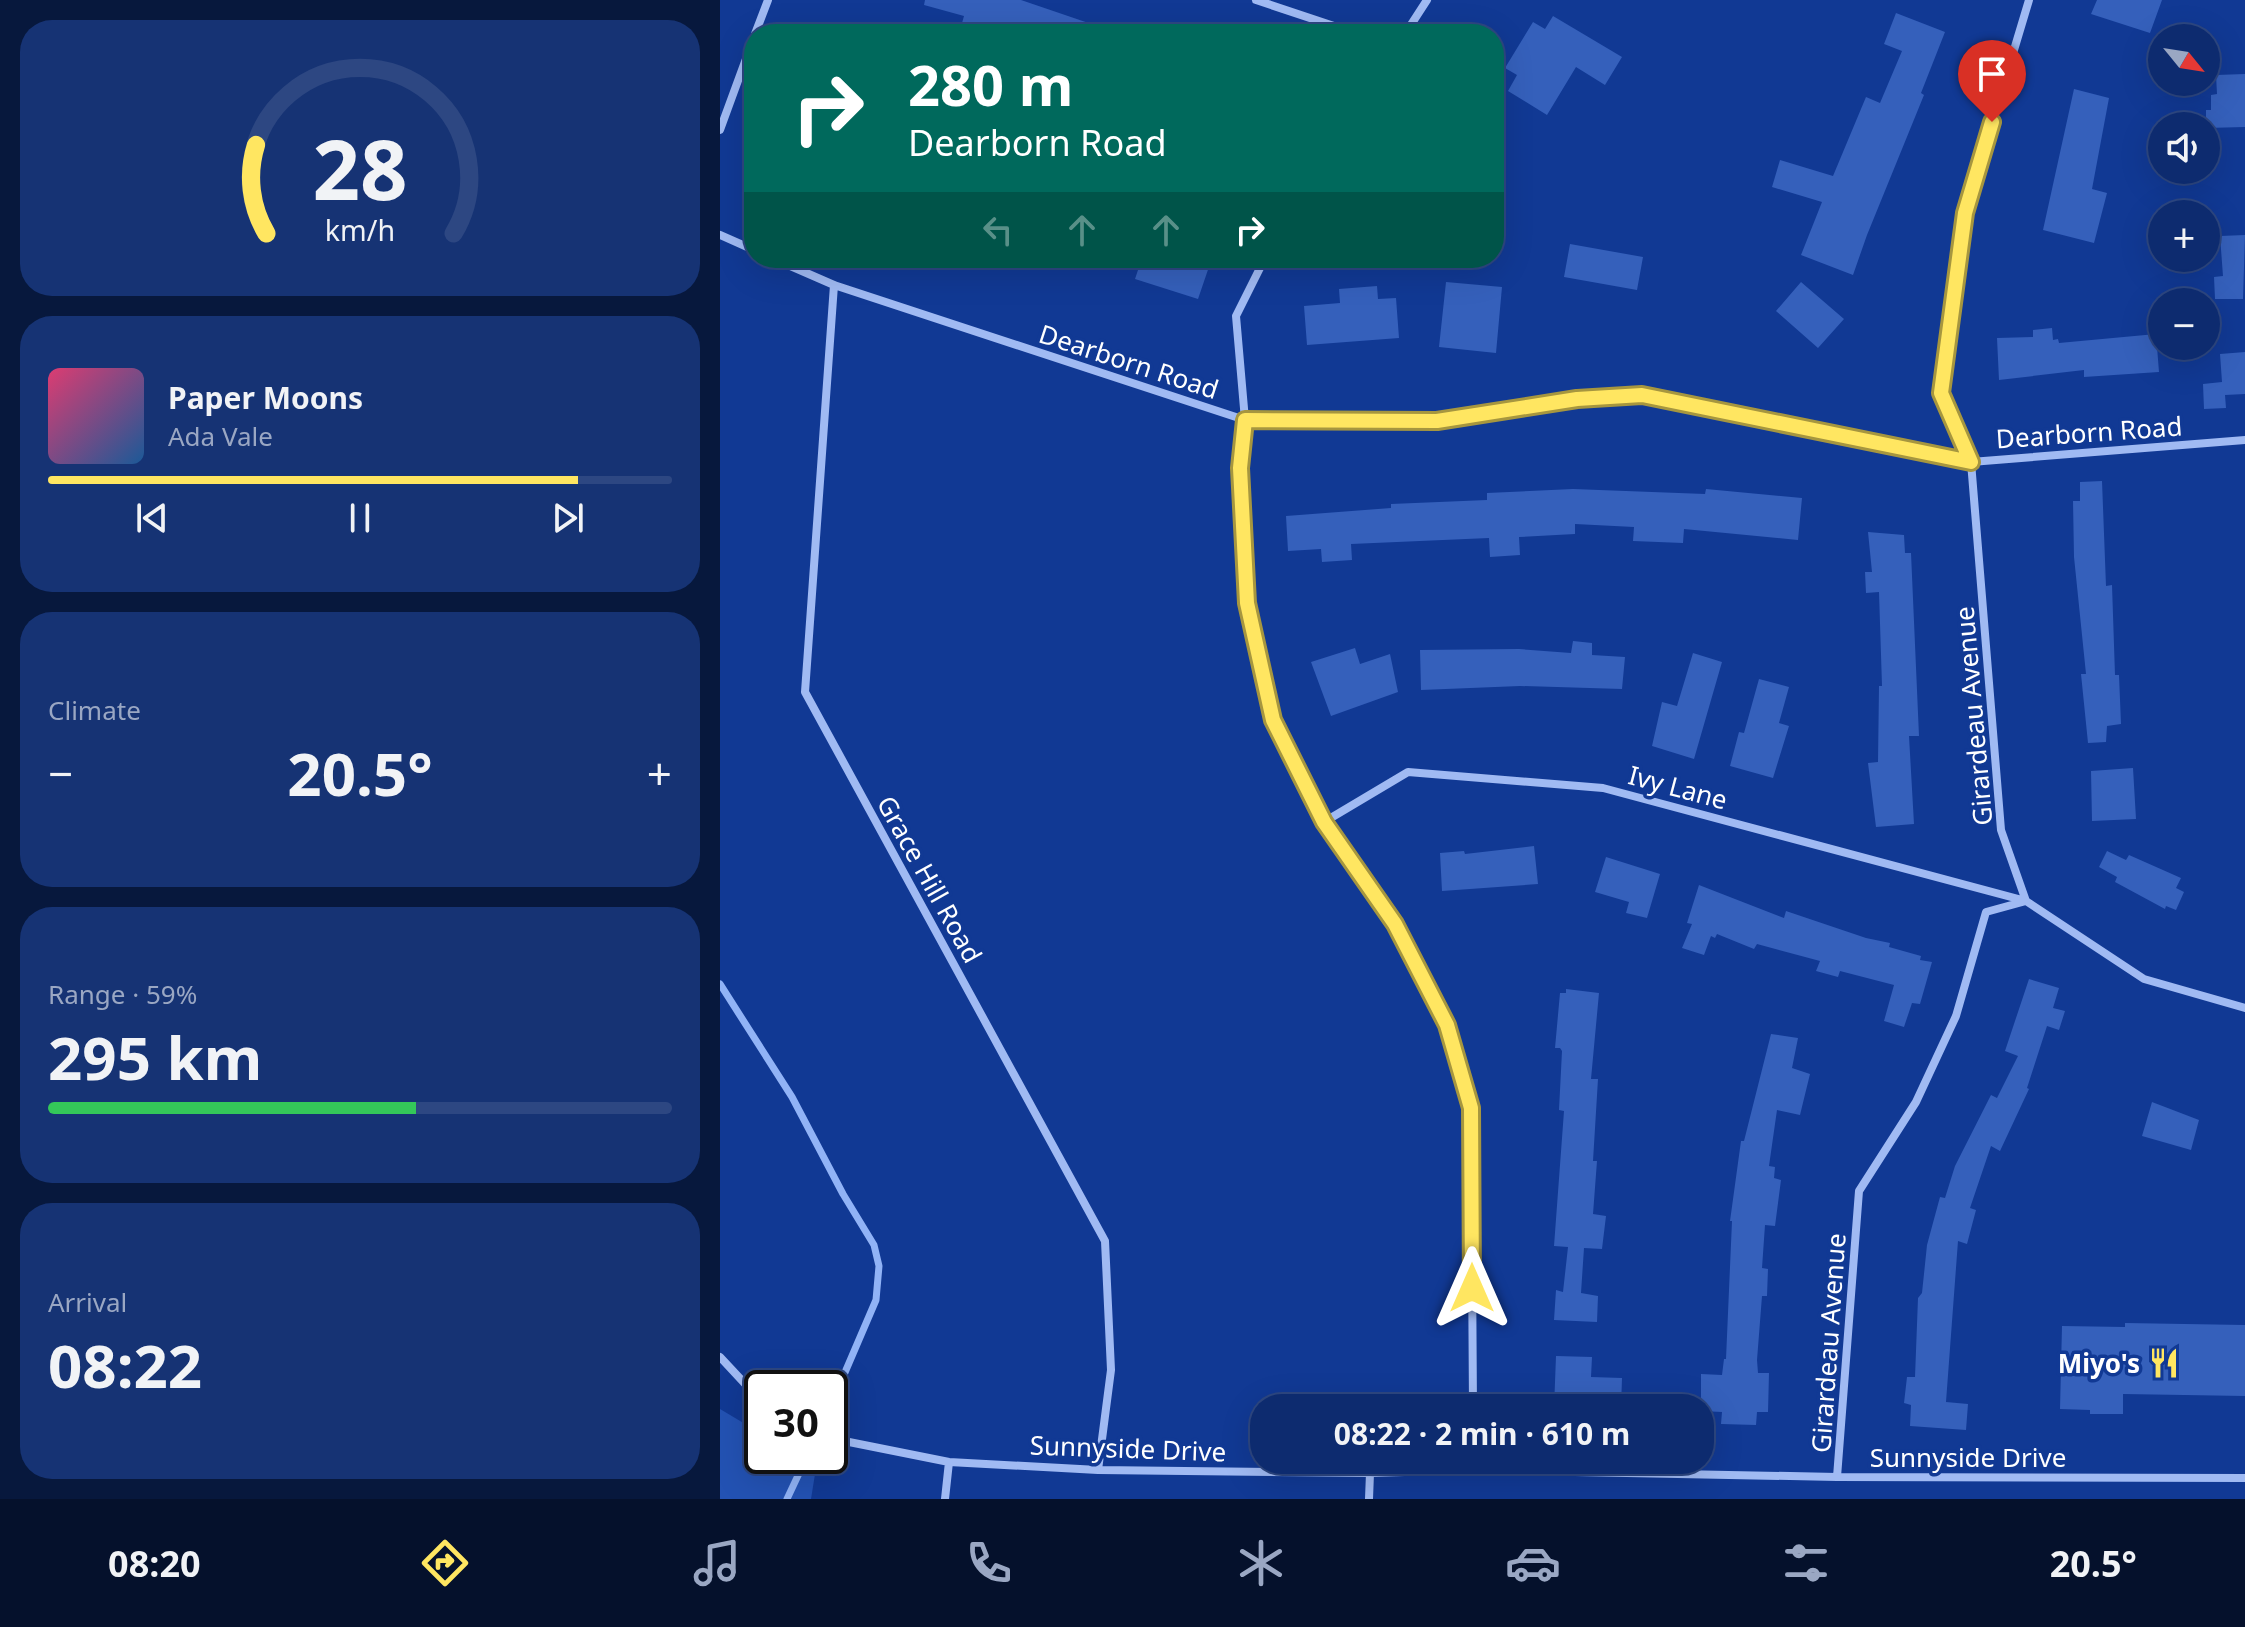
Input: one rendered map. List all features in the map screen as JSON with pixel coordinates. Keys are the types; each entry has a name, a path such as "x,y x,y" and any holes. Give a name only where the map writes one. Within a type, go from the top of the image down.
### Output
{"street":[{"path":"759,24 768,0"},
{"path":"1256,0 1328,24"},
{"path":"1411,24 1427,0"},
{"name":"Girardeau Avenue","path":"1837,1477 1859,1191 1916,1102 1956,1016 1986,912 2026,901 2001,830 1971,462 1941,393 1965,213 2029,0"},
{"path":"720,130 744,66"},
{"path":"720,235 744,246"},
{"name":"Dearborn Road","path":"795,268 834,285 1245,420 1437,421 1577,399 1642,395 1971,462 2245,440"},
{"path":"1260,268 1236,316 1245,420 1240,468 1247,603 1273,720 1324,822 1395,924 1447,1025 1471,1108 1473,1394"},
{"name":"Grace Hill Road","path":"834,285 805,692 1105,1241 1111,1370 1098,1470"},
{"name":"Ivy Lane","path":"1324,822 1408,772 1603,788 2026,901 2144,979 2245,1008"},
{"path":"720,1357 744,1383"},
{"name":"Sunnyside Drive","path":"848,1442 949,1462 1098,1470 1250,1472"},
{"path":"945,1499 949,1462"},
{"name":"Sunnyside Drive","path":"1714,1473 1837,1477 2245,1478"},
{"path":"1369,1499 1370,1474"}],"shaded area":[{"path":"720,1409 744,1423 744,1474 815,1474 811,1499 720,1499"}],"building":[{"path":"925,0 1021,0 1091,24 962,24 964,16 924,5"},
{"path":"2097,0 2162,0 2153,24 2148,24 2148,32 2091,14"},
{"path":"1896,13 1945,32 1921,93 1924,95 1853,275 1801,255 1822,202 1772,187 1780,160 1833,176 1866,97 1880,103 1902,51 1884,44"},
{"path":"1553,16 1622,57 1605,85 1576,67 1547,115 1508,91 1517,75 1505,68 1533,22 1545,29"},
{"path":"2245,74 2245,127 2220,128 2220,112 2206,112 2211,110 2211,96 2220,96 2220,75"},
{"path":"2074,89 2109,98 2092,189 2107,193 2094,243 2043,230"},
{"path":"2245,235 2243,299 2220,299 2220,288 2214,288 2214,277 2223,276 2220,236"},
{"path":"1570,244 1643,257 1637,290 1564,277"},
{"path":"1139,268 1209,268 1198,299 1135,279"},
{"path":"1446,282 1502,287 1496,353 1439,347"},
{"path":"1801,282 1844,319 1818,348 1776,311"},
{"path":"1377,286 1378,299 1396,298 1399,338 1307,345 1304,306 1340,303 1339,289"},
{"path":"2052,328 2053,340 2058,339 2059,343 2148,335 2148,360 2158,360 2159,372 2084,377 2084,370 1999,380 1997,338 2033,337 2033,330"},
{"path":"2245,352 2245,394 2225,395 2226,408 2204,409 2203,384 2222,382 2220,354"},
{"path":"2102,481 2106,586 2112,585 2115,675 2119,675 2121,724 2107,726 2106,742 2088,743 2081,674 2086,674 2074,557 2073,501 2080,501 2080,482"},
{"path":"1573,489 1705,494 1706,489 1802,498 1798,540 1684,529 1683,543 1633,541 1634,527 1575,524 1575,534 1519,537 1520,555 1490,557 1489,538 1351,544 1352,560 1322,562 1321,549 1288,551 1286,516 1391,508 1391,504 1487,500 1487,493"},
{"path":"1868,532 1904,535 1905,553 1911,553 1919,736 1909,736 1914,824 1876,827 1868,763 1878,762 1879,686 1882,686 1879,592 1866,593 1865,572 1872,572"},
{"path":"1573,641 1592,643 1592,655 1625,657 1622,689 1520,686 1421,690 1420,650 1519,649 1571,653"},
{"path":"1355,648 1360,664 1390,654 1398,692 1331,716 1311,662"},
{"path":"1693,653 1722,662 1694,759 1652,746 1662,702 1677,706"},
{"path":"1759,679 1789,687 1779,723 1789,726 1773,778 1730,766 1739,732 1744,733"},
{"path":"2133,768 2136,819 2092,821 2091,771"},
{"path":"1534,846 1538,884 1442,891 1440,853 1464,851 1465,854"},
{"path":"2107,851 2126,860 2129,855 2181,878 2176,888 2184,892 2176,910 2166,906 2165,909 2115,882 2117,877 2099,867"},
{"path":"1606,857 1660,874 1647,918 1626,913 1629,902 1595,892"},
{"path":"1699,885 1784,918 1786,911 1890,943 1889,947 1921,956 1920,960 1932,962 1920,1004 1912,1003 1904,1027 1884,1021 1894,985 1840,971 1838,977 1816,971 1820,961 1757,944 1754,949 1717,934 1715,938 1711,936 1704,955 1682,948 1692,924 1687,923"},
{"path":"2029,979 2059,988 2053,1008 2065,1011 2059,1030 2047,1026 2029,1089 2000,1151 1991,1146 1970,1208 1976,1210 1967,1244 1958,1241 1946,1402 1968,1404 1966,1430 1910,1426 1911,1405 1904,1403 1907,1377 1915,1377 1918,1298 1922,1293 1927,1245 1940,1197 1945,1198 1955,1166 1991,1095 1997,1098 2018,1056 2005,1051"},
{"path":"1566,989 1599,993 1591,1079 1598,1079 1593,1214 1606,1216 1602,1249 1584,1248 1581,1293 1598,1296 1597,1322 1554,1320 1556,1290 1563,1292 1568,1247 1554,1246 1564,1111 1559,1110 1562,1051 1555,1048 1560,993 1566,993"},
{"path":"1771,1034 1798,1038 1792,1068 1810,1074 1800,1115 1777,1110 1769,1166 1775,1167 1774,1178 1781,1180 1775,1226 1765,1225 1762,1268 1768,1269 1767,1296 1762,1296 1757,1360 1758,1373 1769,1373 1768,1412 1757,1412 1756,1425 1721,1424 1722,1412 1714,1412 1714,1394 1701,1394 1701,1374 1722,1375 1726,1359 1730,1221 1741,1141 1744,1141"},
{"path":"2152,1102 2199,1120 2191,1150 2142,1136"},
{"path":"2125,1323 2245,1325 2245,1396 2123,1394 2123,1414 2090,1414 2090,1410 2060,1409 2062,1326 2125,1327"},
{"path":"1556,1356 1592,1357 1591,1377 1622,1378 1621,1394 1555,1394"}],"waterway":[{"path":"720,984 792,1097 874,1245 879,1266 876,1300 846,1370"},
{"path":"787,1499 799,1474"}],"place":[{"name":"Miyo's","path":"2164,1363"}],"route":[{"path":"1472,1288 1471,1108 1447,1025 1395,924 1324,822 1273,720 1247,603 1240,468 1245,420 1437,421 1577,399 1642,395 1971,462 1941,393 1965,213 1992,122"}]}
